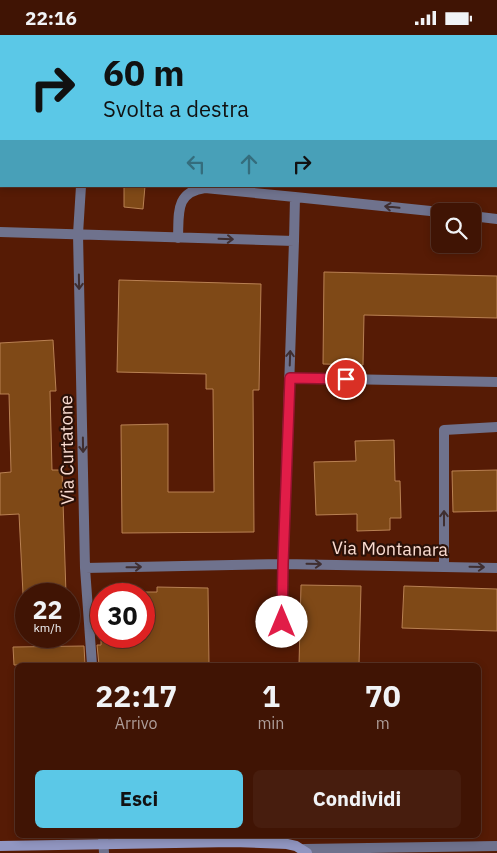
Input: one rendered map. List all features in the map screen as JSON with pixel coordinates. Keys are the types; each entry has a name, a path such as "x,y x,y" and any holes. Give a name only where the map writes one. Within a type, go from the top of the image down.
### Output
{"main road":[{"path":"0,846 267,843 296,846 306,851"}],"street":[{"name":"Via Curtatone","path":"81,187 78,234 85,568 92,663"},
{"path":"183,187 183,199"},
{"path":"178,238 180,207 183,199 189,192 205,188 431,211"},
{"path":"282,641 295,197"},
{"path":"481,217 497,219"},
{"path":"0,233 294,241"},
{"path":"290,378 497,382"},
{"path":"444,567 444,430 497,427"},
{"name":"Via Montanara","path":"85,568 283,564 497,568"},
{"path":"306,851 497,846"}],"building":[{"path":"124,187 145,187 143,209 124,207"},
{"path":"324,272 497,276 497,318 364,315 363,365 323,364"},
{"path":"119,280 261,284 259,390 253,390 254,532 122,533 121,425 168,424 168,492 214,492 213,389 206,389 206,374 117,372"},
{"path":"53,340 56,391 50,391 52,470 62,470 66,583 22,583 19,514 0,515 0,473 11,472 9,394 0,394 0,343"},
{"path":"394,440 395,481 400,481 401,518 390,518 390,530 357,531 357,514 316,515 314,462 356,461 355,441"},
{"path":"497,470 497,511 453,512 452,471"},
{"path":"301,585 361,586 359,663 299,663"},
{"path":"404,586 497,589 497,631 402,628"},
{"path":"157,587 208,588 209,663 99,663 97,648 155,648 155,592 157,592"},
{"path":"80,646 84,646 85,663 15,663 14,665 13,647 80,648"}],"route":[{"path":"282,622 290,378 346,379"}]}
